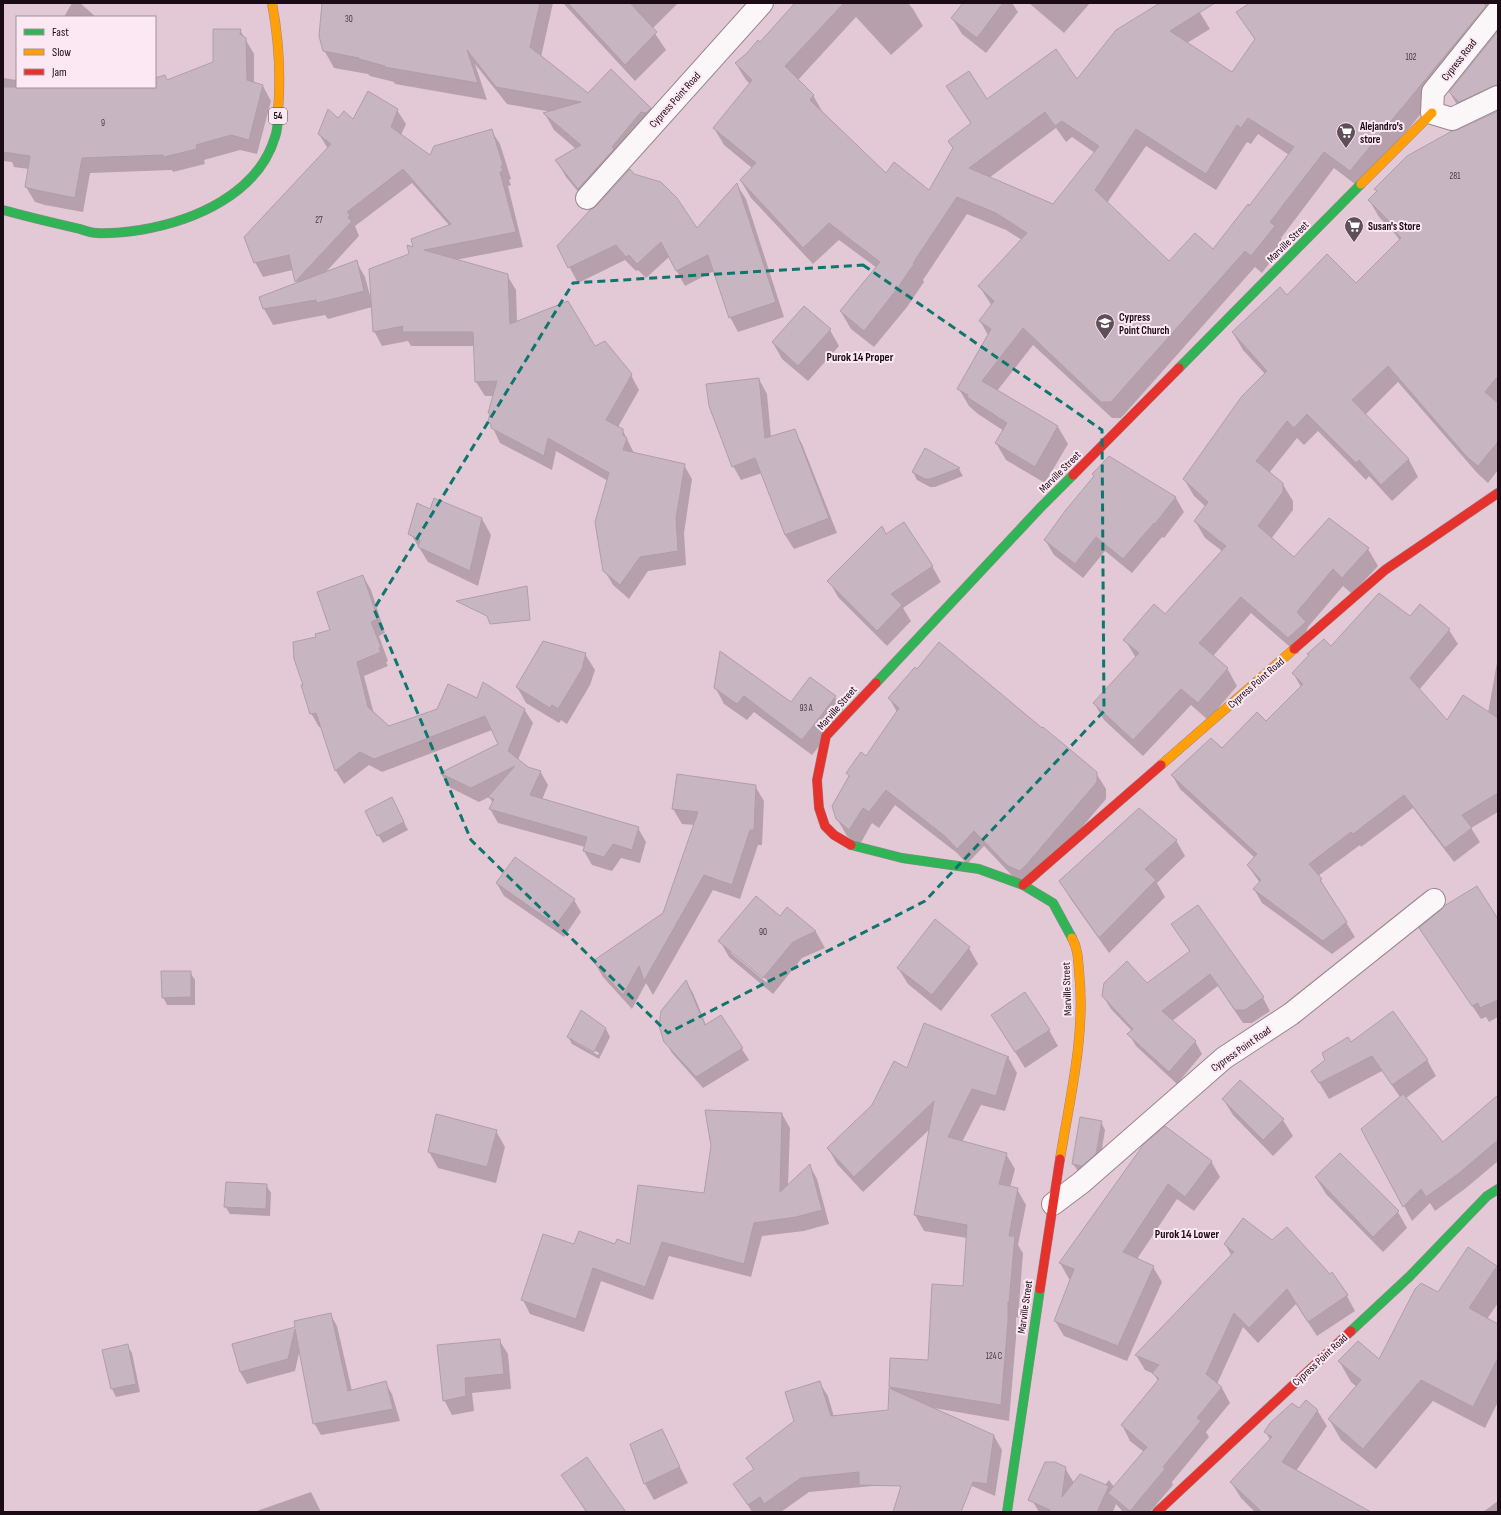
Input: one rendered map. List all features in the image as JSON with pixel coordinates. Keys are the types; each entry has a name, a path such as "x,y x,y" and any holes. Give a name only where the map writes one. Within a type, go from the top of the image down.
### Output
{"main road":[{"name":"54","path":"3,210 56,225 102,234 157,228 187,219 216,205 241,188 256,172 269,153 275,137 281,80 279,40 272,3"},
{"name":"Marville Street","path":"1008,1512 1053,1204 1080,1034 1081,986 1077,947 1053,903 1023,885 979,869 902,858 849,845 834,835 825,826 819,808 817,787 817,780 826,736 1040,508 1432,113"},
{"name":"Cypress Point Road","path":"1023,885 1385,570 1498,494"},
{"name":"Cypress Point Road","path":"1157,1512 1410,1276 1487,1196 1498,1189"}],"street":[{"name":"Cypress Point Road","path":"587,198 762,3"},
{"name":"Cypress Road","path":"1432,113 1433,92 1498,11"},
{"path":"1432,113 1452,119 1498,97"},
{"name":"Cypress Point Road","path":"1053,1204 1081,1183 1224,1058 1291,1014 1434,900"}],"highlighted area":[{"path":"863,265 1102,430 1104,711 925,901 668,1033 471,840 374,609 573,283"}],"building":[{"path":"322,3 540,3 530,47 588,93 611,69 651,108 646,113 641,112 612,147 614,149 578,189 555,160 581,145 543,113 581,102 496,87 467,50 478,83 384,67 385,66 359,58 323,51 319,36"},
{"path":"568,3 630,3 657,32 625,65"},
{"path":"795,3 844,3 785,66 814,95 810,100 886,173 894,162 929,190 953,148 948,141 971,123 946,86 969,71 987,99 1056,49 1077,79 1116,30 1160,3 1215,3 1170,31 1232,72 1255,39 1236,12 1250,3 1483,3 1486,6 1350,171 1324,152 1270,222 1275,226 1251,256 1245,251 1111,402 1101,402 1023,328 982,381 1058,426 1035,467 995,443 1007,423 967,397 968,395 957,389 991,329 979,321 994,301 978,286 1027,233 996,213 957,197 897,289 864,331 840,311 880,262 829,223 803,248 740,180 756,163 713,128 752,80 735,63 747,53 758,40 760,42","holes":["1045,112 1055,126 1062,121 1099,146 1053,204 969,168","1248,118 1294,147 1249,206 1248,204 1213,249 1195,233 1169,261 1095,190 1136,129 1206,174 1237,125 1241,128"]},
{"path":"963,3 1003,3 977,38 951,18"},
{"path":"213,29 241,29 240,34 246,38 247,80 263,85 249,140 231,135 196,145 197,149 164,157 163,155 82,158 75,198 25,187 30,156 3,152 3,87 156,88 156,78 165,75 167,80 213,62"},
{"path":"1498,31 1498,85 1459,102 1449,92"},
{"path":"368,91 398,109 391,127 430,155 434,146 492,129 503,165 501,166 503,171 500,172 516,232 424,250 508,274 510,324 568,301 595,346 605,341 632,374 606,420 623,429 623,435 627,438 623,450 685,464 676,518 678,551 640,557 620,585 603,571 595,522 609,473 548,438 544,456 491,428 491,424 488,422 490,413 488,413 497,381 475,382 473,332 402,332 403,326 373,332 369,269 409,254 407,245 413,247 411,239 451,224 403,169 347,212 350,215 348,218 352,221 295,282 289,255 254,263 244,237 331,144 318,134 328,109 338,118 344,111 353,119"},
{"path":"1498,111 1498,376 1485,392 1498,403 1498,442 1478,466 1467,457 1388,366 1352,400 1409,459 1381,485 1359,460 1356,463 1307,414 1294,428 1287,421 1256,461 1283,483 1283,492 1258,526 1294,557 1329,518 1369,548 1342,578 1333,569 1297,612 1306,622 1288,638 1241,597 1199,643 1228,668 1198,703 1181,689 1133,740 1093,703 1139,653 1123,640 1154,604 1165,614 1226,546 1194,521 1208,502 1183,479 1242,396 1267,371 1232,332 1280,287 1287,295 1327,254 1356,283 1401,238 1392,228 1394,226 1368,200 1377,191 1374,189 1407,156 1452,131"},
{"path":"630,169 634,174 661,182 677,198 697,228 737,183 776,302 729,318 708,255 676,271 661,242 637,264 629,255 626,257 616,245 568,268 557,246"},
{"path":"357,260 364,291 317,303 316,300 263,309 259,297"},
{"path":"804,306 831,329 798,366 772,342"},
{"path":"759,378 765,438 795,429 829,518 785,535 755,458 732,467 709,406 706,384"},
{"path":"925,448 960,468 930,479 925,479 912,472"},
{"path":"1109,456 1176,497 1155,524 1154,523 1123,559 1096,537 1075,564 1044,540 1065,511 1094,476 1092,474"},
{"path":"434,498 482,518 470,571 418,547 420,540 408,534 417,503 430,509"},
{"path":"904,522 933,566 891,594 902,605 877,631 827,581 882,526 886,534"},
{"path":"363,575 378,619 371,622 381,647 379,648 381,652 357,662 368,707 389,726 437,709 448,684 477,698 483,682 525,709 508,751 528,767 541,771 530,795 639,827 632,850 613,844 604,857 583,851 587,837 489,809 494,799 488,797 515,766 471,788 440,773 498,744 485,716 374,759 360,752 335,771 316,713 310,714 301,685 303,685 294,659 293,642 316,637 315,634 330,630 317,592"},
{"path":"527,586 530,620 490,624 487,616 456,601"},
{"path":"1379,593 1410,616 1420,604 1450,629 1410,678 1447,720 1463,695 1498,718 1498,793 1462,815 1472,828 1445,848 1404,795 1353,834 1351,832 1309,864 1322,879 1320,880 1347,922 1323,941 1253,889 1261,880 1247,865 1257,854 1171,775 1211,738 1222,748 1257,712 1266,721 1303,684 1292,673 1309,655 1307,654 1324,639 1331,646"},
{"path":"543,641 586,653 582,669 558,709 552,705 550,708 516,687"},
{"path":"939,642 1097,772 1097,782 1020,871 1008,866 974,831 957,849 946,837 886,790 869,812 863,808 849,830 836,819 832,806 850,776 846,773 861,752 866,756 899,708 888,698 915,667 917,669"},
{"path":"720,651 791,702 810,677 836,696 802,740 744,696 737,704 714,688"},
{"path":"677,774 756,785 754,830 750,830 732,885 704,875 644,981 639,966 623,995 593,961 663,913 698,812 672,809"},
{"path":"392,797 404,822 377,836 365,811"},
{"path":"1139,808 1177,840 1145,869 1156,880 1099,938 1059,881"},
{"path":"515,857 575,899 556,925 496,883"},
{"path":"1477,886 1498,919 1498,1000 1480,1008 1478,1003 1472,1006 1419,928 1444,906"},
{"path":"756,896 780,916 787,907 816,931 793,942 763,978 718,941"},
{"path":"1198,905 1264,997 1245,1010 1235,1010 1210,974 1162,1011 1196,1041 1169,1072 1127,1034 1133,1029 1102,996 1104,983 1127,961 1147,983 1190,951 1171,924"},
{"path":"935,919 970,947 932,995 897,968"},
{"path":"161,971 191,971 191,997 162,998"},
{"path":"686,980 705,1025 721,1015 743,1048 696,1077 664,1042 659,1026 661,1011"},
{"path":"1025,992 1050,1030 1015,1052 991,1015"},
{"path":"581,1010 606,1028 594,1052 567,1037"},
{"path":"1393,1011 1428,1060 1392,1085 1372,1056 1319,1083 1311,1071 1325,1060 1322,1053 1348,1037 1351,1042"},
{"path":"924,1023 1009,1057 1007,1058 996,1096 972,1089 948,1137 1007,1153 999,1184 1018,1188 1009,1236 1015,1236 1009,1303 1008,1302 1008,1321 1001,1405 889,1387 890,1358 928,1360 932,1284 963,1286 967,1225 914,1215 934,1101 854,1177 827,1148 872,1105 894,1061 907,1068"},
{"path":"1240,1080 1284,1119 1263,1140 1222,1099"},
{"path":"1403,1094 1443,1142 1498,1095 1498,1140 1458,1174 1426,1197 1421,1189 1403,1207 1361,1129"},
{"path":"705,1110 782,1113 780,1192 810,1164 822,1210 796,1217 754,1223 744,1264 662,1242 645,1287 593,1268 576,1319 521,1300 543,1234 574,1244 579,1231 615,1244 617,1239 630,1244 638,1185 704,1193 711,1146"},
{"path":"436,1114 497,1130 487,1167 428,1152"},
{"path":"1080,1117 1102,1121 1096,1154 1082,1166 1072,1164"},
{"path":"1165,1126 1212,1161 1185,1197 1168,1184 1123,1252 1154,1266 1118,1346 1054,1321 1074,1269 1059,1263 1144,1144"},
{"path":"1340,1153 1399,1211 1373,1237 1315,1177"},
{"path":"226,1182 267,1184 266,1209 224,1207"},
{"path":"1243,1218 1272,1240 1287,1227 1330,1274 1332,1272 1348,1295 1308,1322 1287,1289 1249,1328 1234,1313 1206,1374 1222,1387 1197,1418 1201,1421 1163,1467 1165,1469 1130,1511 1108,1493 1147,1447 1121,1425 1159,1379 1152,1373 1159,1365 1135,1355 1234,1252 1224,1244"},
{"path":"1468,1247 1497,1266 1469,1308 1498,1324 1498,1358 1473,1407 1421,1380 1363,1449 1328,1419 1361,1380 1338,1361 1358,1341 1379,1359 1415,1289 1421,1283 1438,1292"},
{"path":"331,1313 348,1391 386,1381 393,1409 313,1424 295,1329 288,1359 240,1372 232,1344 295,1327 294,1321"},
{"path":"500,1339 504,1374 465,1378 466,1396 443,1401 437,1345"},
{"path":"128,1344 136,1384 111,1389 102,1350"},
{"path":"820,1381 831,1416 888,1410 889,1388 994,1435 987,1484 973,1482 961,1512 893,1512 901,1486 859,1485 859,1472 801,1478 764,1504 760,1497 748,1505 733,1484 754,1469 746,1458 794,1421 785,1392"},
{"path":"1306,1400 1318,1410 1282,1462 1371,1512 1262,1512 1230,1482 1272,1437 1264,1432 1270,1423 1292,1403 1299,1408"},
{"path":"662,1429 680,1467 644,1484 630,1444"},
{"path":"587,1457 626,1512 587,1512 561,1475"},
{"path":"1045,1462 1055,1462 1066,1467 1062,1497 1080,1474 1109,1486 1097,1512 1049,1512 1050,1510 1028,1500"}],"traffic: fast":[{"path":"3,210 95,233 140,230 181,220 202,212 221,202 239,189 254,174 267,157 275,137 278,112"},
{"path":"1179,368 1361,184"},
{"path":"876,683 1040,508 1073,475"},
{"path":"851,845 902,858 979,869 1023,885 1053,903 1072,938"},
{"path":"1351,1331 1410,1276 1487,1196 1498,1189"},
{"path":"1007,1512 1040,1289"}],"traffic: slow":[{"path":"272,3 279,58 278,112"},
{"path":"1361,184 1432,113"},
{"path":"1161,765 1294,649"},
{"path":"1060,1159 1079,1042 1081,995 1078,958 1072,938"}],"traffic: jam":[{"path":"1073,475 1179,368"},
{"path":"1294,649 1385,570 1498,493"},
{"path":"851,845 834,835 825,826 819,808 817,780 826,736 876,683"},
{"path":"1023,885 1161,765"},
{"path":"1040,1289 1060,1159"},
{"path":"1157,1512 1351,1331"}],"place":[{"name":"Alejandro's store","path":"1346,149"},
{"name":"Susan's Store","path":"1354,243"},
{"name":"Cypress Point Church","path":"1105,340"}],"district":[{"name":"Purok 14 Proper","path":"860,357"},
{"name":"Purok 14 Lower","path":"1187,1234"}]}
